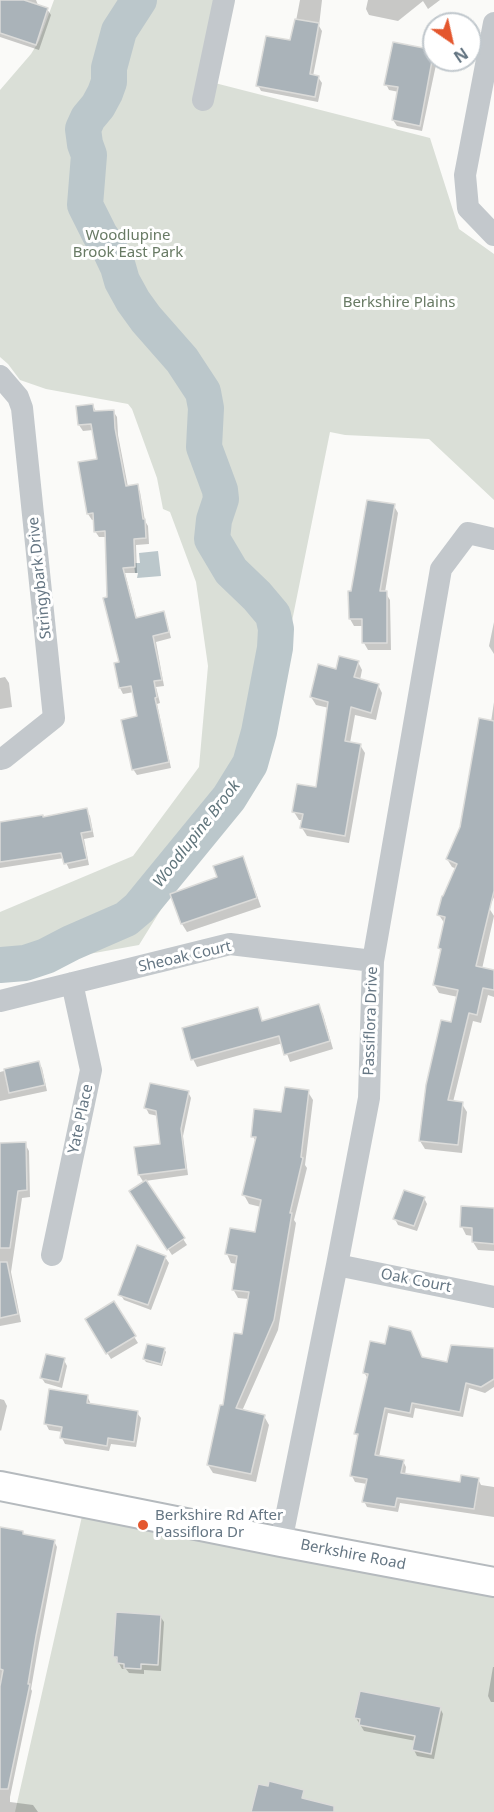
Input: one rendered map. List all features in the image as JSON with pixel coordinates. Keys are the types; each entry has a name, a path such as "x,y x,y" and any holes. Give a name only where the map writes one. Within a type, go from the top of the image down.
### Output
{"main road":[{"name":"Berkshire Road","path":"0,1486 494,1582"}],"street":[{"path":"204,100 224,0"},
{"path":"494,22 465,175 468,208 494,235"},
{"name":"Stringybark Drive","path":"0,376 18,397 22,408 54,718 0,759"},
{"name":"Passiflora Drive","path":"281,1542 369,1098 373,961 441,569 468,533 494,539"},
{"name":"Sheoak Court","path":"0,1001 230,944 373,961"},
{"name":"Yate Place","path":"52,1255 91,1070 72,983"},
{"name":"Oak Court","path":"337,1265 494,1297"}],"green space":[{"name":"Woodlupine Brook East Park","path":"54,0 224,0 207,81 430,138 459,229 494,254 494,500 429,439 345,435 330,432 284,661 246,800 196,853 139,945 0,970 0,912 133,856 199,767 208,666 196,582 170,512 163,509 157,478 132,409 128,404 46,389 20,380 0,357 0,90 31,54 39,41"},
{"path":"85,1503 494,1581 494,1812 15,1812"}],"shaded area":[{"path":"158,551 161,576 137,578 138,573 135,573 134,563 140,563 139,553"}],"building":[{"path":"0,0 24,0 48,8 36,45 0,33"},
{"path":"295,19 319,23 310,74 319,76 315,97 256,86 266,36 290,40"},
{"path":"393,42 422,48 422,72 430,72 420,126 392,120 398,87 384,85"},
{"path":"93,404 94,411 114,410 115,428 126,486 138,484 146,538 134,539 135,567 123,568 136,618 164,611 169,632 153,636 162,680 154,681 157,697 155,698 169,762 132,770 121,720 137,716 131,686 119,688 114,663 119,662 103,598 107,597 105,531 94,532 93,513 87,514 78,462 97,459 91,424 78,425 76,406"},
{"path":"367,500 395,504 380,591 387,591 387,643 362,643 362,619 349,619 348,591 351,591"},
{"path":"339,656 359,661 354,677 379,684 371,713 351,707 345,741 361,744 345,836 300,828 303,814 292,812 297,784 316,787 328,702 310,697 318,664 336,669"},
{"path":"479,718 494,721 494,891 476,966 494,970 494,990 483,988 477,1015 469,1013 448,1100 463,1102 458,1145 419,1141 426,1085 441,1020 451,1022 458,990 433,985 445,917 437,915 442,896 457,864 446,859 460,827"},
{"path":"87,808 92,831 81,833 87,859 64,864 61,853 0,862 0,822 43,815 43,817"},
{"path":"243,856 257,898 181,924 170,894 217,877 213,866"},
{"path":"319,1004 330,1041 284,1055 279,1036 191,1060 182,1028 258,1007 262,1021"},
{"path":"39,1061 45,1085 9,1093 4,1069"},
{"path":"150,1083 189,1091 181,1129 186,1169 138,1175 134,1147 160,1144 156,1111 144,1108"},
{"path":"285,1087 309,1090 301,1157 303,1158 290,1213 292,1213 274,1320 236,1408 265,1415 251,1474 207,1465 220,1405 223,1405 234,1333 242,1334 249,1292 232,1290 237,1256 225,1254 230,1228 255,1232 261,1200 242,1195 256,1137 251,1137 254,1109 281,1112"},
{"path":"26,1142 27,1190 18,1191 10,1248 0,1248 0,1143"},
{"path":"146,1180 185,1238 167,1250 129,1191"},
{"path":"404,1190 425,1197 414,1226 393,1219"},
{"path":"461,1206 494,1208 494,1244 472,1242 472,1228 460,1227"},
{"path":"137,1245 166,1256 148,1305 118,1295"},
{"path":"0,1262 7,1262 18,1314 0,1318"},
{"path":"114,1301 136,1336 106,1354 85,1319"},
{"path":"389,1326 411,1331 422,1357 447,1362 451,1345 494,1348 494,1379 481,1387 466,1383 460,1412 412,1403 410,1413 385,1408 375,1455 404,1460 401,1473 460,1482 461,1475 479,1478 474,1509 397,1498 395,1507 362,1502 367,1479 350,1476 358,1434 354,1434 368,1374 363,1373 370,1341 385,1344"},
{"path":"147,1344 165,1348 161,1364 143,1359"},
{"path":"46,1354 65,1358 59,1382 40,1378"},
{"path":"49,1389 88,1395 87,1403 138,1411 134,1442 108,1438 107,1446 60,1438 62,1427 44,1424"},
{"path":"0,1527 55,1540 36,1636 28,1684 30,1684 8,1789 0,1789 0,1686 3,1670 0,1669"},
{"path":"116,1612 161,1615 158,1665 141,1664 141,1669 124,1668 124,1664 117,1663 117,1657 113,1657"},
{"path":"360,1691 441,1707 431,1754 412,1750 415,1736 359,1725 360,1719 354,1718"},
{"path":"269,1781 304,1790 302,1798 334,1806 334,1812 251,1812 258,1784 268,1786"}],"waterway":[{"name":"Woodlupine Brook","path":"0,965 25,963 46,956 126,919 139,908 229,798 250,764 259,732 275,648 276,629 273,615 231,571 212,539 214,520 221,499 220,490 204,447 206,408 203,392 182,360 133,301 109,248 85,205 89,155 83,129 105,93 119,31 139,0"}],"place":[{"name":"Berkshire Rd After Passiflora Dr","path":"143,1525"}],"park label":[{"name":"Berkshire Plains","path":"399,303"}]}
